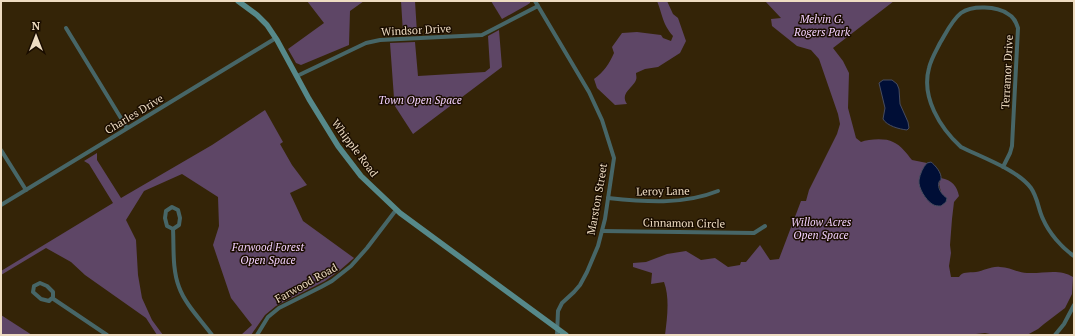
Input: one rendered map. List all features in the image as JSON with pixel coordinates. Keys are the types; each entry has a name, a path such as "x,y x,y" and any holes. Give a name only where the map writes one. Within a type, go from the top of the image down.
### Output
{"main road":[{"name":"Whipple Road","path":"238,1 257,15 267,25 338,146 361,176 396,210 566,335"}],"street":[{"name":"Marston Street","path":"535,1 589,92 602,120 614,158 602,231 587,272 580,285 562,303 558,311 557,335"},
{"name":"Windsor Drive","path":"297,76 366,43 380,40 482,35 538,6"},
{"name":"Terramor Drive","path":"1003,167 1012,146 1018,28 1012,17 1000,10 993,8 969,9 961,12 955,19 945,34 929,68 927,92 934,111 954,142 961,147 1003,167 1024,180 1031,187 1039,203 1043,220 1053,236 1065,250 1074,256"},
{"path":"66,28 127,128"},
{"name":"Charles Drive","path":"1,205 276,38"},
{"path":"1,150 26,190"},
{"name":"Leroy Lane","path":"608,198 657,202 685,200 706,196 718,191"},
{"path":"172,207 178,210 180,218 179,225 173,229 167,226 165,218 166,211 172,207"},
{"name":"Farwood Road","path":"256,335 268,317 279,308 332,281 351,266 396,210"},
{"name":"Cinnamon Circle","path":"602,231 754,233 765,226"},
{"path":"173,229 176,277 178,286 184,297 212,335"},
{"path":"40,283 47,286 53,292 52,298 46,301 39,298 34,292 34,286 40,283"},
{"path":"52,298 107,335"},
{"path":"1055,335 1064,324 1074,305"}],"green space":[{"path":"307,1 364,1 350,11 349,45 301,65 296,63 288,49 324,23"},
{"path":"401,1 415,1 417,33 403,33"},
{"path":"491,1 530,1 530,3 502,19"},
{"path":"657,1 667,1 673,14 678,18 686,41 680,53 658,67 645,69 636,73 636,80 627,91 625,97 627,104 615,105 597,88 594,79 601,74 608,64 614,53 612,47 622,33 637,32 661,35 663,38 671,41 673,36 665,23"},
{"path":"765,1 894,1 833,48 843,61 849,73 848,108 856,138 861,142 877,139 896,143 912,160 927,163 921,174 920,186 924,196 934,205 942,196 939,184 941,178 948,180 955,186 959,196 954,202 952,219 949,266 951,277 959,277 964,273 997,267 1004,267 1024,273 1057,272 1068,274 1073,277 1072,294 1065,308 1038,329 1027,335 995,335 985,333 967,335 665,335 667,295 664,282 651,284 652,273 633,267 633,263 646,262 667,254 686,251 701,260 715,258 728,267 740,265 741,262 746,262 760,245 770,260 779,259 801,201 806,201 809,190 837,134 840,124 819,59 811,50 797,46 772,26 771,19 781,18"},
{"name":"Town Open Space","path":"499,30 502,67 413,134 391,100 394,98 390,43 415,42 418,76 485,72 490,68 488,36"},
{"name":"Farwood Forest Open Space","path":"265,110 283,142 280,144 292,165 307,185 290,193 303,221 354,258 325,281 276,306 265,315 251,335 241,335 252,325 231,298 213,245 219,226 218,197 182,174 144,191 126,220 136,240 138,275 142,298 152,320 163,335 157,335 146,318 85,275 71,262 46,248 1,275 1,271 113,203 89,164 84,161 97,153 97,160 121,198 212,145"},
{"path":"1,315 32,335 1,335"}],"water":[{"path":"883,80 892,80 897,84 899,89 900,104 908,122 909,128 907,130 890,125 883,119 885,108 879,83"},
{"path":"931,162 936,167 941,177 939,189 947,198 946,202 941,206 934,205 925,197 919,183 920,175 924,166"}],"park label":[{"name":"Melvin G. Rogers Park","path":"822,25"},
{"name":"Willow Acres Open Space","path":"821,228"}]}
